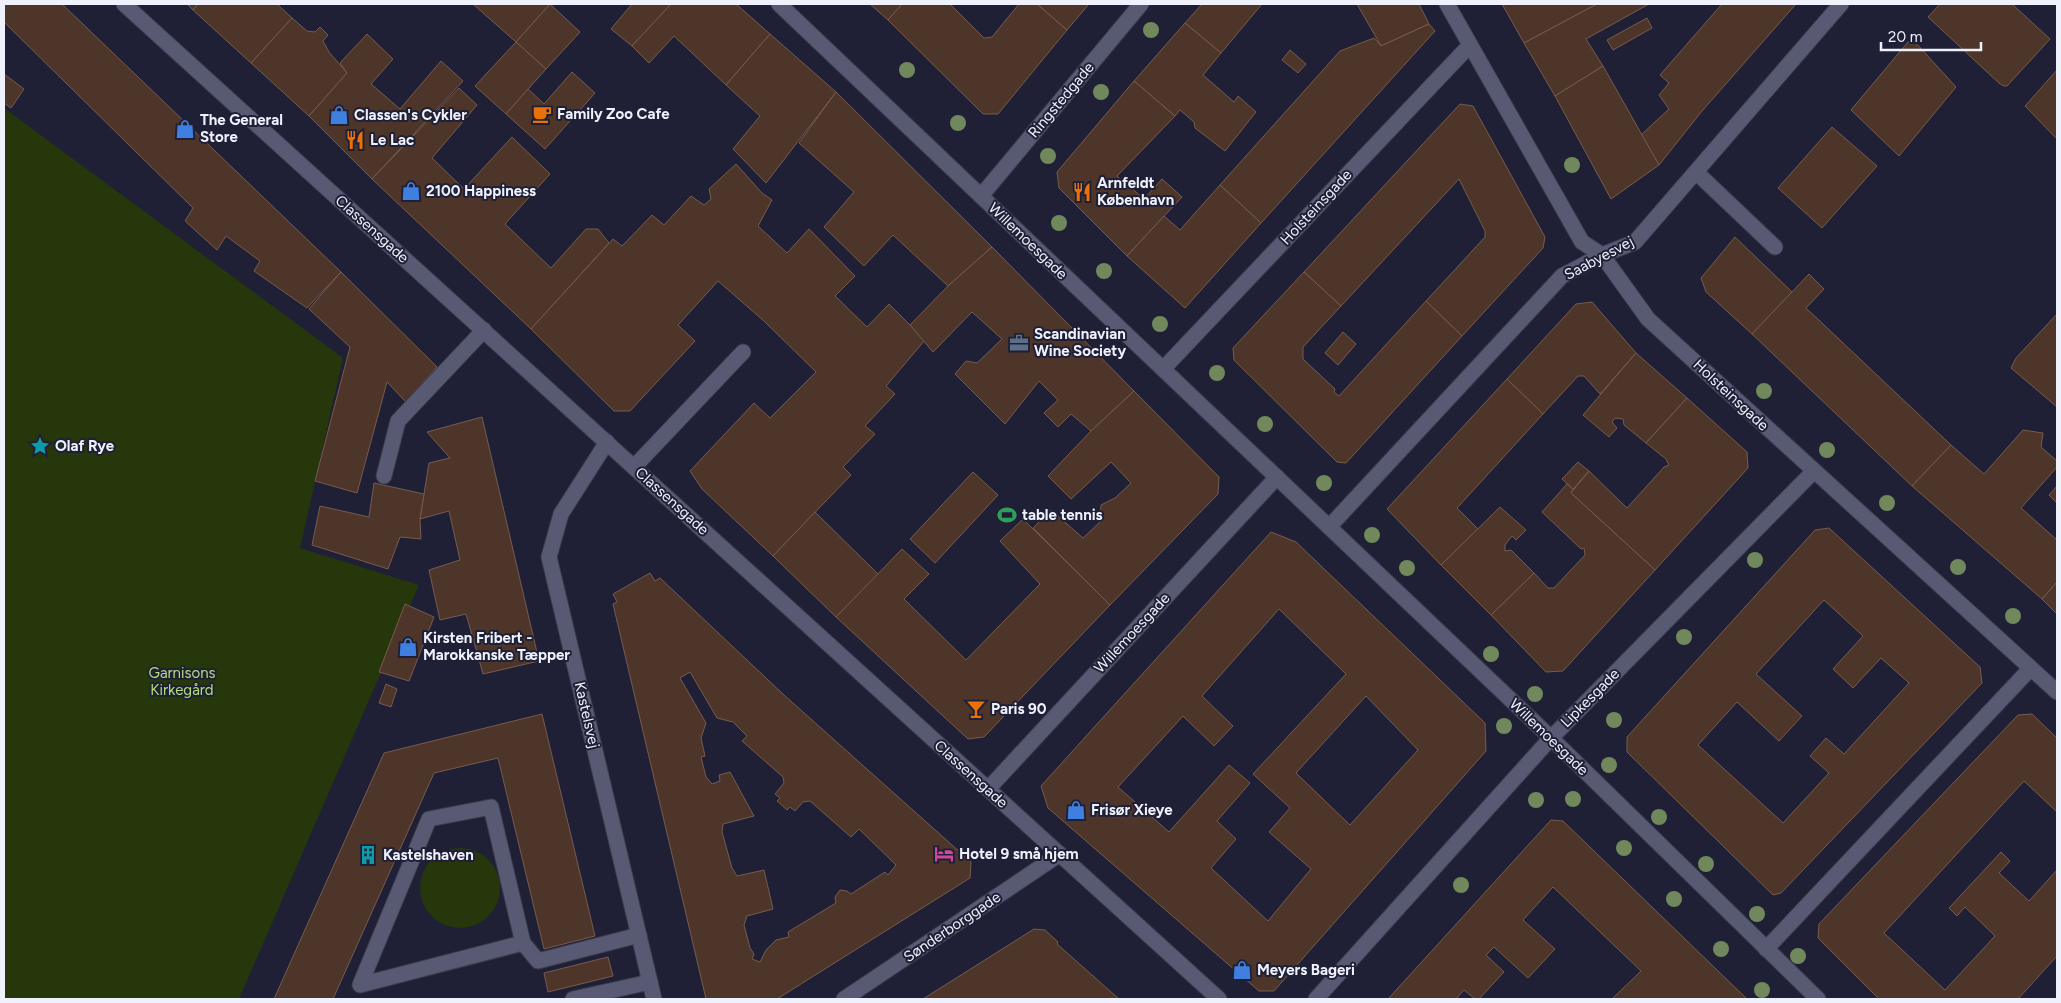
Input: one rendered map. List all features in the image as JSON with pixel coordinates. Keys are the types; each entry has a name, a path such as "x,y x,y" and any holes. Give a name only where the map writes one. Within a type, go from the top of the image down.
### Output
{"street":[{"name":"Classensgade","path":"124,4 1219,999"},
{"name":"Willemoesgade","path":"779,4 1550,738 1818,999"},
{"name":"Ringstedgade","path":"981,196 1141,4"},
{"name":"Holsteinsgade","path":"1447,4 1582,242 1602,255 1648,319 1813,472 2057,692"},
{"name":"Saabyesvej","path":"1329,527 1562,276 1602,255 1635,242 1841,4"},
{"name":"Holsteinsgade","path":"1163,369 1470,45"},
{"path":"1696,172 1775,247"},
{"path":"384,476 398,420 484,330"},
{"path":"634,467 743,352"},
{"name":"Kastelsvej","path":"607,442 561,514 549,557 654,999"},
{"name":"Lipkesgade","path":"1316,999 1550,738 1813,472"},
{"name":"Willemoesgade","path":"988,789 1277,477"},
{"path":"1766,949 2030,669"},
{"path":"523,943 360,986 429,820 491,807 523,943 538,961 639,935"},
{"name":"Sønderborggade","path":"844,999 1060,854"},
{"path":"574,999 650,982"}],"green space":[{"name":"Garnisons Kirkegård","path":"4,108 343,358 300,548 419,585 239,999 4,999"},
{"path":"460,848 475,851 488,860 497,873 500,888 497,903 488,916 475,925 460,928 445,925 432,916 423,903 420,888 423,873 432,860 445,851"}],"building":[{"path":"4,4 62,4 341,272 307,308 254,271 260,261 226,236 217,250 185,221 193,208 4,22"},
{"path":"187,4 198,4 193,10"},
{"path":"198,4 277,4 292,18 251,63 193,10"},
{"path":"473,4 550,4 516,42"},
{"path":"550,4 580,32 546,69 516,42"},
{"path":"632,4 671,4 632,46 611,29"},
{"path":"671,4 736,4 770,34 726,85 674,36 649,63 632,46"},
{"path":"870,4 902,4 888,20"},
{"path":"902,4 950,4 984,38 992,37 1019,4 1037,4 1067,30 998,114 983,114 888,20"},
{"path":"1037,4 1089,4 1067,30"},
{"path":"1202,4 1262,4 1221,53 1185,23"},
{"path":"1357,4 1419,4 1429,24 1381,46"},
{"path":"1502,4 1597,4 1524,43"},
{"path":"1597,4 1649,4 1586,39 1603,66 1555,96 1524,43"},
{"path":"1722,4 1796,4 1702,111 1659,165 1641,135 1669,109 1659,95 1669,83 1660,75"},
{"path":"1940,4 2012,4 2050,39 2007,86 2004,86 1928,17"},
{"path":"292,18 307,31 315,32 320,27 328,35 323,41 329,52 347,73 309,116 251,63"},
{"path":"1647,18 1652,28 1613,50 1607,40"},
{"path":"1185,23 1221,53 1203,75 1234,102 1238,96 1256,112 1225,151 1195,128 1194,122 1180,110 1175,116 1134,81"},
{"path":"1429,24 1435,31 1261,223 1220,185 1340,51 1374,38 1381,46"},
{"path":"367,34 393,59 371,84 400,109 441,61 463,81 372,179 309,116 347,73 340,63"},
{"path":"770,34 836,92 766,183 733,149 760,116 726,85"},
{"path":"516,42 546,69 506,114 475,86"},
{"path":"1908,42 1916,43 1956,87 1899,156 1851,110"},
{"path":"1290,50 1306,64 1298,73 1282,60"},
{"path":"1603,66 1659,165 1611,199 1555,96"},
{"path":"2057,70 2057,139 2025,106"},
{"path":"572,72 595,93 545,149 506,114 528,89 544,104"},
{"path":"4,74 24,89 11,108 4,103"},
{"path":"1134,81 1175,116 1117,176 1144,199 1162,179 1182,197 1127,256 1059,188 1057,172"},
{"path":"459,88 477,105 432,158 464,189 512,137 550,174 505,224 551,268 586,229 598,229 609,243 531,329 372,179"},
{"path":"836,92 992,247 948,286 893,235 864,266 824,227 854,192 799,143"},
{"path":"1460,104 1473,106 1545,237 1543,248 1462,336 1426,301 1485,237 1485,231 1459,179 1341,306 1304,272"},
{"path":"1832,127 1877,166 1822,228 1778,188"},
{"path":"736,164 762,193 772,200 758,226 787,253 809,229 855,276 835,296 867,327 889,304 925,340 886,386 895,394 865,426 875,434 843,467 851,475 773,556 702,489 690,471 754,403 770,418 816,372 764,321 718,281 678,325 695,341 630,411 614,411 531,329 613,239 622,246 652,215 664,225 691,196 704,205 711,199 709,189"},
{"path":"1220,185 1261,223 1185,308 1127,256 1164,216 1180,230"},
{"path":"1735,237 1792,292 1752,334 1706,292 1701,278"},
{"path":"992,247 1134,391 1091,431 1071,414 1058,427 1044,413 1058,400 1039,381 1005,424 955,374 966,361 977,363 1002,339 972,312 933,352 910,325 948,286"},
{"path":"341,272 437,367 406,402 387,382 357,493 315,481 350,347 309,309"},
{"path":"1304,272 1341,306 1303,347 1303,359 1335,389 1334,392 1339,396 1426,301 1462,336 1346,463 1337,462 1234,360 1233,348"},
{"path":"1809,274 1824,289 1806,308 1951,445 1912,486 1752,334"},
{"path":"1592,302 1636,353 1600,394 1584,376 1578,376 1543,414 1507,379 1576,304"},
{"path":"2057,314 2057,407 2011,368 2016,358"},
{"path":"1343,332 1356,344 1338,365 1325,353"},
{"path":"1636,353 1687,398 1646,443 1624,425 1623,419 1615,418 1612,422 1617,428 1609,437 1583,415"},
{"path":"1507,379 1543,414 1457,508 1478,529 1441,565 1387,509"},
{"path":"1134,391 1219,477 1218,494 1110,605 1033,528 1051,510 1083,538 1100,522 1101,505 1115,498 1131,483 1111,462 1071,499 1048,476 1091,431"},
{"path":"1687,398 1747,452 1748,468 1655,570 1571,493 1589,471 1627,508 1664,467 1669,465 1666,459 1646,443"},
{"path":"482,417 539,661 483,674 466,614 440,620 429,570 460,560 449,511 420,519 429,463 450,458 427,432"},
{"path":"2023,430 2043,433 2041,447 2057,461 2057,467 2021,508 2057,540 2057,582 2042,599 1912,486 1951,445 1984,474"},
{"path":"1578,462 1589,471 1573,489 1562,479"},
{"path":"973,472 998,495 935,563 910,539"},
{"path":"374,483 424,494 420,519 421,539 400,537 388,569 312,545 320,506 369,517"},
{"path":"1567,484 1573,489 1571,493 1655,570 1563,671 1546,672 1491,615 1534,573 1548,588 1554,588 1585,555 1584,548 1581,549 1542,512"},
{"path":"2057,486 2057,503 2049,495"},
{"path":"1500,507 1526,530 1516,540 1512,536 1505,545 1505,551 1511,550 1534,573 1491,615 1441,565"},
{"path":"815,512 878,574 836,617 773,556"},
{"path":"1023,519 1110,605 984,737 968,739 836,617 902,549 929,574 904,599 966,660 1040,584 1000,541"},
{"path":"1829,528 1980,667 1982,683 1781,893 1773,895 1627,752 1627,737 1815,530","holes":["1824,600 1863,636 1833,669 1853,688 1881,658 1909,683 1844,754 1826,738 1810,756 1829,773 1783,823 1698,745 1737,702 1779,741 1802,716 1756,674"]},
{"path":"1271,532 1296,542 1485,723 1486,751 1274,991 1259,991 1048,808 1041,786","holes":["1279,609 1346,674 1253,774 1290,808 1269,832 1311,869 1268,921 1211,868 1236,839 1217,821 1250,783 1229,765 1169,832 1118,787 1183,716 1214,746 1233,726 1202,696","1366,696 1418,750 1350,825 1296,773"]},
{"path":"650,573 655,581 660,578 784,695 971,862 970,878 777,999 706,999 613,604 617,602 613,594","holes":["690,672 717,718 733,722 747,736 742,741 783,777 784,783 775,794 780,798 777,801 787,810 790,807 795,811 803,802 810,801 851,837 859,829 896,865 888,875 885,872 851,894 840,890 835,897 836,903 788,932 789,937 776,940 766,950 760,962 752,959 754,954 750,948 744,925 747,916 773,909 764,870 737,876 732,868 722,832 723,824 754,816 730,772 719,775 720,781 712,784 706,777 701,757 705,756 701,738 706,723 680,678"]},
{"path":"2057,582 2057,614 2042,599"},
{"path":"405,604 434,617 409,681 379,672"},
{"path":"386,684 397,689 391,707 379,703"},
{"name":"Kastelshaven","path":"542,714 595,936 544,949 498,758 434,773 333,999 274,999 384,753"},
{"path":"2032,714 2057,738 2057,812 2024,781 1884,933 1945,990 1995,936 1965,907 1957,916 1949,908 2001,852 2010,861 1999,873 2029,901 2057,870 2057,956 2018,999 1879,999 1818,938 1819,924 2018,715"},
{"path":"1551,820 1563,821 1747,999 1612,999 1641,971 1553,887 1523,920 1555,949 1528,978 1494,947 1486,955 1504,972 1479,999 1475,999 1464,990 1456,999 1388,999"},
{"path":"1034,929 1045,930 1058,942 1057,944 1119,999 923,999"},
{"path":"608,957 613,976 548,992 544,973"}],"place":[{"name":"Family Zoo Cafe","path":"542,114"},
{"name":"Classen's Cykler","path":"339,115"},
{"name":"The General Store","path":"185,129"},
{"name":"Le Lac","path":"355,140"},
{"name":"2100 Happiness","path":"411,191"},
{"name":"Arnfeldt København","path":"1082,192"},
{"name":"Scandinavian Wine Society","path":"1019,343"},
{"name":"Olaf Rye","path":"40,446"},
{"name":"table tennis","path":"1007,515"},
{"name":"Kirsten Fribert - Marokkanske Tæpper","path":"408,647"},
{"name":"Paris 90","path":"976,709"},
{"name":"Frisør Xieye","path":"1076,810"},
{"name":"Hotel 9 små hjem","path":"944,854"},
{"name":"Kastelshaven","path":"368,855"},
{"name":"Meyers Bageri","path":"1242,970"}]}
